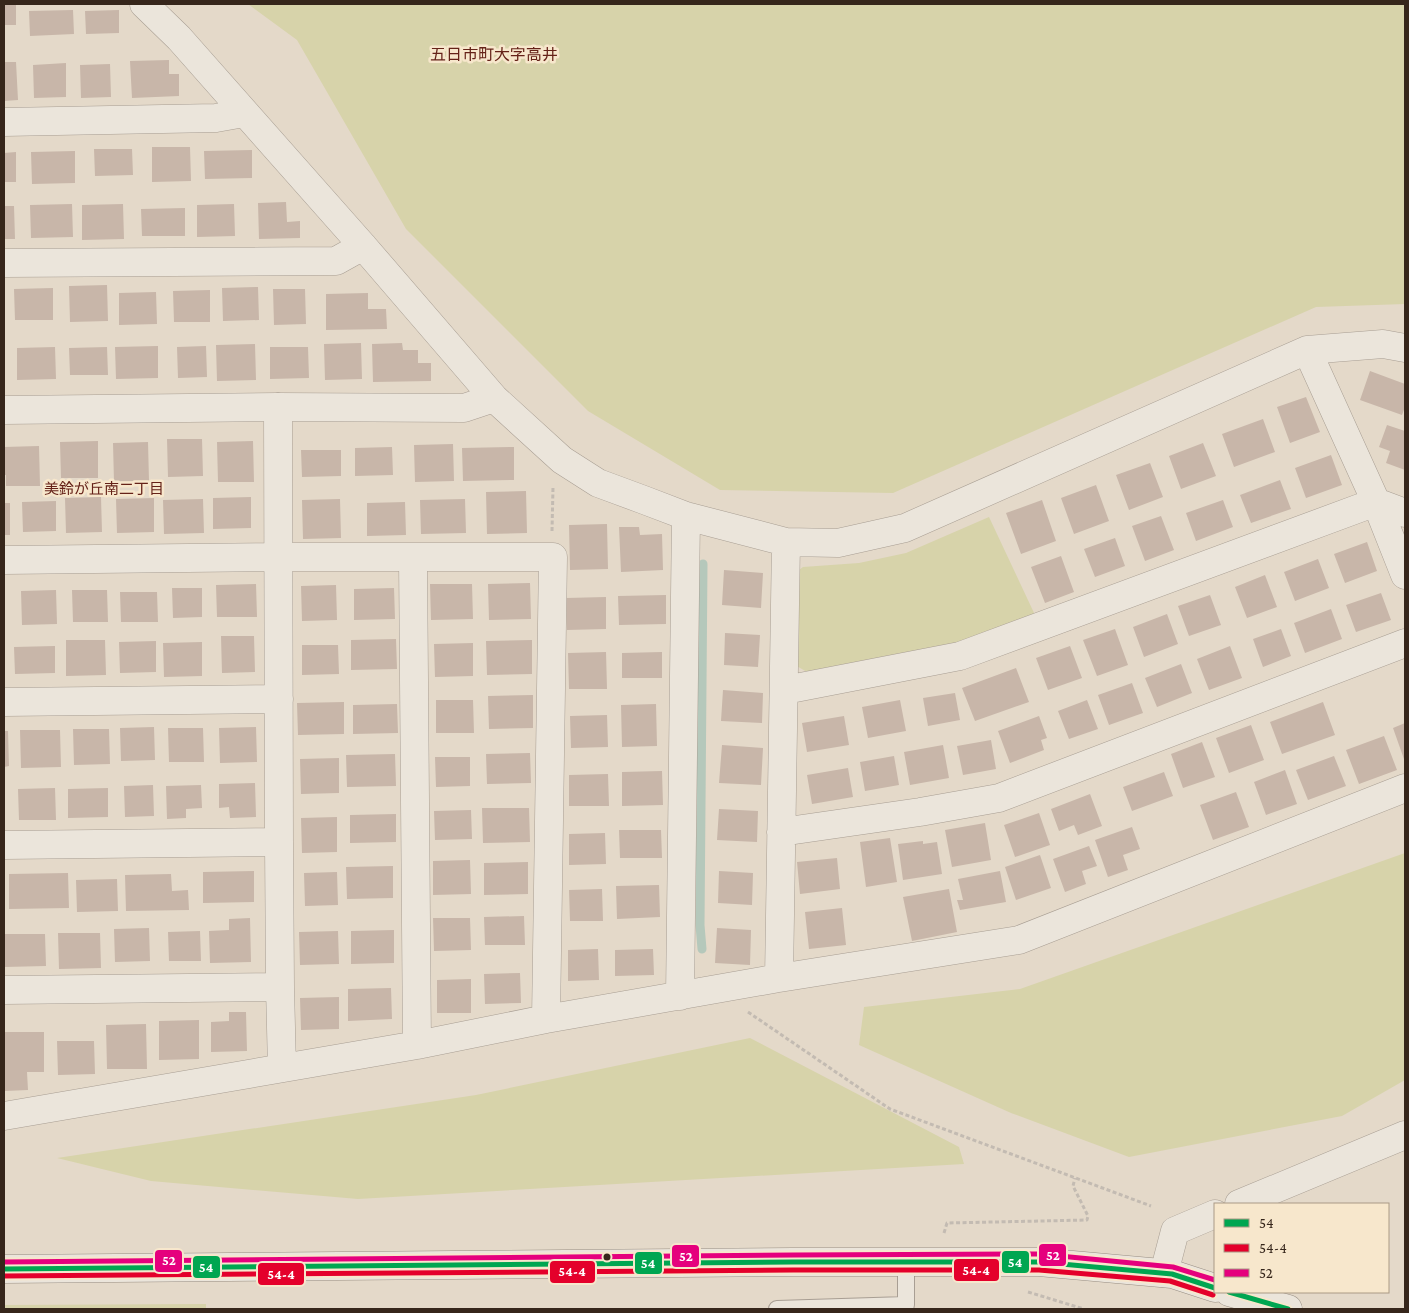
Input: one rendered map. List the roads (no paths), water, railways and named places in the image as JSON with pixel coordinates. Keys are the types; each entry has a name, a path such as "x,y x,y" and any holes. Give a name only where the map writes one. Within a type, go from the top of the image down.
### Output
{"street":[{"path":"144,4 179,38 364,246 494,398 562,460 598,483 686,516 786,542 838,543 905,528 1307,350 1383,344 1405,348"},
{"path":"4,122 216,118 244,113"},
{"path":"4,263 336,260 364,246"},
{"path":"1307,350 1376,502 1405,575"},
{"path":"4,410 278,407 464,408 494,398"},
{"path":"278,407 278,842 282,1068"},
{"path":"785,690 960,656 1376,502 1405,513"},
{"path":"680,996 686,516"},
{"path":"779,978 786,542"},
{"path":"4,560 553,556 546,1019"},
{"path":"413,558 417,1046"},
{"path":"781,832 920,812 999,798 1405,643"},
{"path":"4,702 279,699"},
{"path":"4,1116 417,1046 546,1019 779,978 1019,940 1405,788"},
{"path":"4,845 278,842"},
{"path":"4,990 280,988"},
{"path":"1241,1203 1405,1135"},
{"path":"1164,1273 1175,1231 1214,1214"},
{"path":"4,1269 1039,1262 1164,1273 1214,1288"},
{"path":"1232,1293 1277,1308"}],"lane":[{"path":"777,1309 906,1305 906,1262"}],"waterway":[{"path":"702,949 700,925 703,564"}],"district":[{"name":"五日市町大字高井","path":"494,54"},
{"name":"美鈴が丘南二丁目","path":"104,489"}]}
